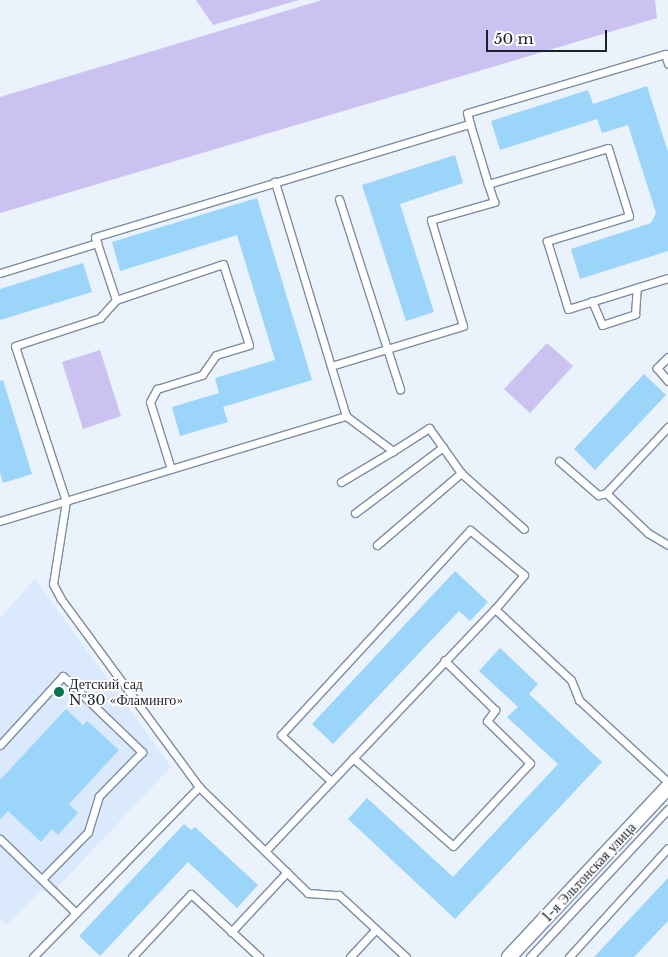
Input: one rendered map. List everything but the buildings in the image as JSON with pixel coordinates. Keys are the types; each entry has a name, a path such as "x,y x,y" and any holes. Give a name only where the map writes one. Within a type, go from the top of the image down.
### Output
{"street":[{"name":"1-я Эльтонская улица","path":"510,957 668,787"}],"lane":[{"path":"331,366 463,326 431,220 494,202 467,113 665,54 668,64"},
{"path":"116,300 95,237 470,124"},
{"path":"488,184 608,148 629,216 547,241 568,308 668,278"},
{"path":"275,182 346,416 394,451"},
{"path":"339,199 400,389"},
{"path":"0,273 97,243"},
{"path":"171,469 150,402 157,389 202,375 216,355 249,345 223,264 116,300 100,318 15,346 66,501 53,584 61,599 199,787 266,850 308,893 339,895 406,957"},
{"path":"592,302 602,325 635,314 637,288"},
{"path":"668,357 658,368 668,381"},
{"path":"0,521 346,416"},
{"path":"559,461 598,495 606,493 668,427"},
{"path":"341,482 429,428 461,473 524,529"},
{"path":"355,513 443,447"},
{"path":"377,545 461,473"},
{"path":"606,493 648,533 668,545"},
{"path":"266,850 353,758 444,660 495,609 524,575 470,530 281,735 331,781"},
{"path":"495,609 571,680 579,700 668,782"},
{"path":"353,758 452,846 530,763 487,721 495,710 444,660"},
{"path":"0,745 63,676 142,752 98,796 88,832 42,879"},
{"path":"33,957 199,787"},
{"path":"530,957 668,809"},
{"path":"0,839 76,913"},
{"path":"569,957 668,848"},
{"path":"232,932 287,872"},
{"path":"132,957 191,894 259,957"},
{"path":"350,957 376,929"}],"shaded area":[{"path":"196,0 299,0 213,25"},
{"path":"322,0 655,0 657,18 0,213 0,97"},
{"path":"547,343 573,366 530,413 504,389"},
{"path":"100,350 121,416 83,429 62,362"},
{"name":"Детский сад №30 «Фламинго»","path":"35,579 171,767 50,895 42,890 6,925 0,920 0,618"}],"place":[{"name":"Детский сад №30 «Фламинго»","path":"59,692"}]}
